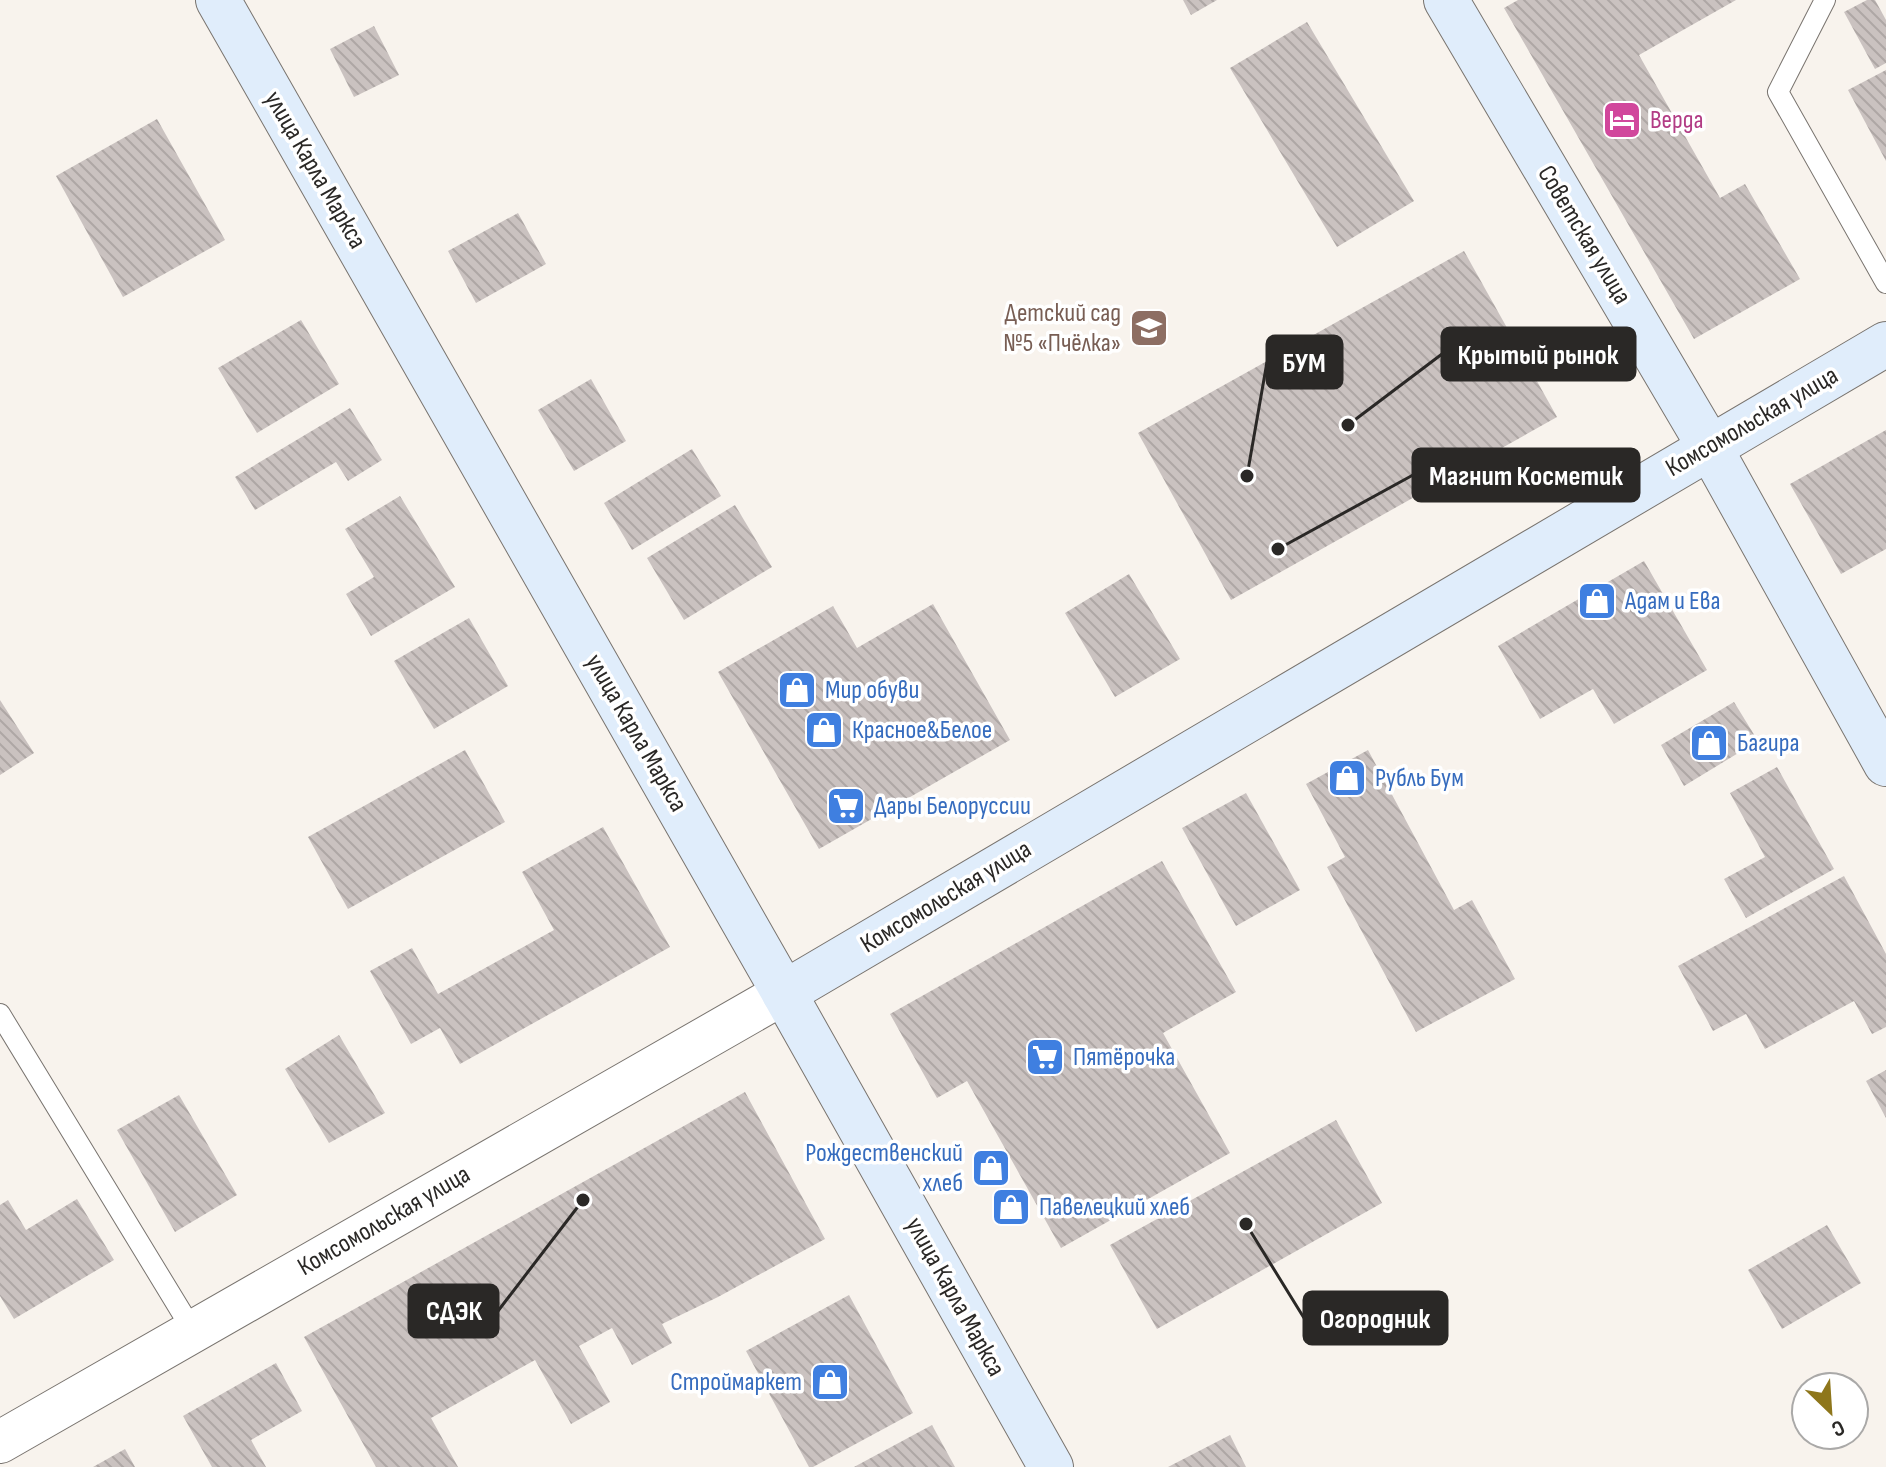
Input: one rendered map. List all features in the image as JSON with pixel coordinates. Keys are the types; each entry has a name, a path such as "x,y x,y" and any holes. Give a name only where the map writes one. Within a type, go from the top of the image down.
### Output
{"street":[{"name":"улица Карла Маркса","path":"218,0 1051,1467"},
{"name":"Советская улица","path":"1446,0 1709,446 1886,764"},
{"name":"Комсомольская улица","path":"0,1442 784,993 1886,344"}],"lane":[{"path":"1825,0 1778,92 1886,283"},
{"path":"0,1014 193,1331"}],"building":[{"path":"1183,0 1217,0 1191,15"},
{"name":"Верда","path":"1518,0 1736,0 1639,55 1720,198 1745,184 1800,279 1694,339 1504,8"},
{"path":"1867,0 1875,0 1886,20 1886,63 1875,69 1844,12"},
{"path":"1307,22 1414,201 1337,247 1230,68"},
{"path":"374,26 399,75 354,97 330,49"},
{"path":"1886,70 1886,161 1848,90"},
{"path":"157,119 225,240 123,297 56,176"},
{"path":"518,213 546,264 476,303 448,251"},
{"path":"1464,251 1557,417 1231,600 1138,433"},
{"path":"301,320 339,384 257,433 218,368"},
{"path":"591,379 626,441 574,471 538,410"},
{"path":"350,408 382,460 348,481 336,462 255,510 235,477"},
{"path":"1886,430 1886,549 1841,574 1790,484"},
{"path":"692,449 721,496 632,550 604,503"},
{"path":"400,496 455,587 371,636 346,594 374,577 345,529"},
{"path":"735,505 772,567 684,620 647,558"},
{"path":"1644,561 1707,670 1614,724 1593,689 1540,719 1498,646"},
{"path":"1129,574 1180,659 1115,697 1065,613"},
{"path":"933,604 1010,740 819,849 718,672 833,606 857,648"},
{"path":"469,618 508,686 434,729 394,661"},
{"path":"0,700 34,753 0,775"},
{"name":"Багира","path":"1734,702 1758,741 1684,786 1661,745"},
{"path":"465,750 505,822 348,909 308,837"},
{"path":"1368,750 1454,910 1472,900 1515,979 1416,1032 1327,867 1345,857 1306,784"},
{"path":"1777,767 1834,869 1746,918 1724,879 1765,857 1730,793"},
{"path":"1246,793 1300,890 1236,926 1182,828"},
{"path":"603,827 670,947 460,1064 440,1028 411,1044 370,971 412,948 438,994 554,930 522,872"},
{"name":"Пятёрочка","path":"1162,861 1236,992 1163,1033 1230,1153 1061,1248 967,1081 937,1098 890,1014"},
{"path":"1844,876 1886,954 1886,1027 1872,1034 1854,1001 1765,1049 1746,1014 1713,1031 1678,966"},
{"path":"339,1035 385,1113 329,1143 285,1069"},
{"path":"1886,1070 1886,1118 1866,1081"},
{"path":"745,1092 825,1239 662,1324 672,1343 632,1365 612,1328 579,1346 610,1402 571,1424 535,1360 431,1418 458,1467 376,1467 304,1337"},
{"path":"179,1095 237,1195 175,1232 117,1130"},
{"path":"1336,1120 1382,1203 1157,1329 1110,1245"},
{"path":"77,1199 114,1260 14,1319 0,1296 0,1205 8,1200 26,1230"},
{"path":"1827,1225 1861,1283 1782,1329 1748,1270"},
{"name":"Строймаркет","path":"849,1295 913,1413 809,1467 746,1351"},
{"path":"276,1363 302,1411 251,1440 266,1467 212,1467 183,1416"},
{"path":"932,1425 955,1467 854,1467"},
{"path":"1230,1435 1246,1467 1168,1467"},
{"path":"125,1449 135,1467 93,1467"}],"place":[{"name":"Верда","path":"1622,120"},
{"name":"Детский сад №5 «Пчёлка»","path":"1149,328"},
{"name":"Крытый рынок","path":"1348,425"},
{"name":"БУМ","path":"1247,476"},
{"name":"Магнит Косметик","path":"1278,549"},
{"name":"Адам и Ева","path":"1597,601"},
{"name":"Мир обуви","path":"797,690"},
{"name":"Красное&Белое","path":"824,730"},
{"name":"Багира","path":"1709,743"},
{"name":"Рубль Бум","path":"1347,778"},
{"name":"Дары Белоруссии","path":"846,806"},
{"name":"Пятёрочка","path":"1045,1057"},
{"name":"Рождественский хлеб","path":"991,1168"},
{"name":"СДЭК","path":"583,1200"},
{"name":"Павелецкий хлеб","path":"1011,1207"},
{"name":"Огородник","path":"1246,1224"},
{"name":"Строймаркет","path":"830,1382"}]}
